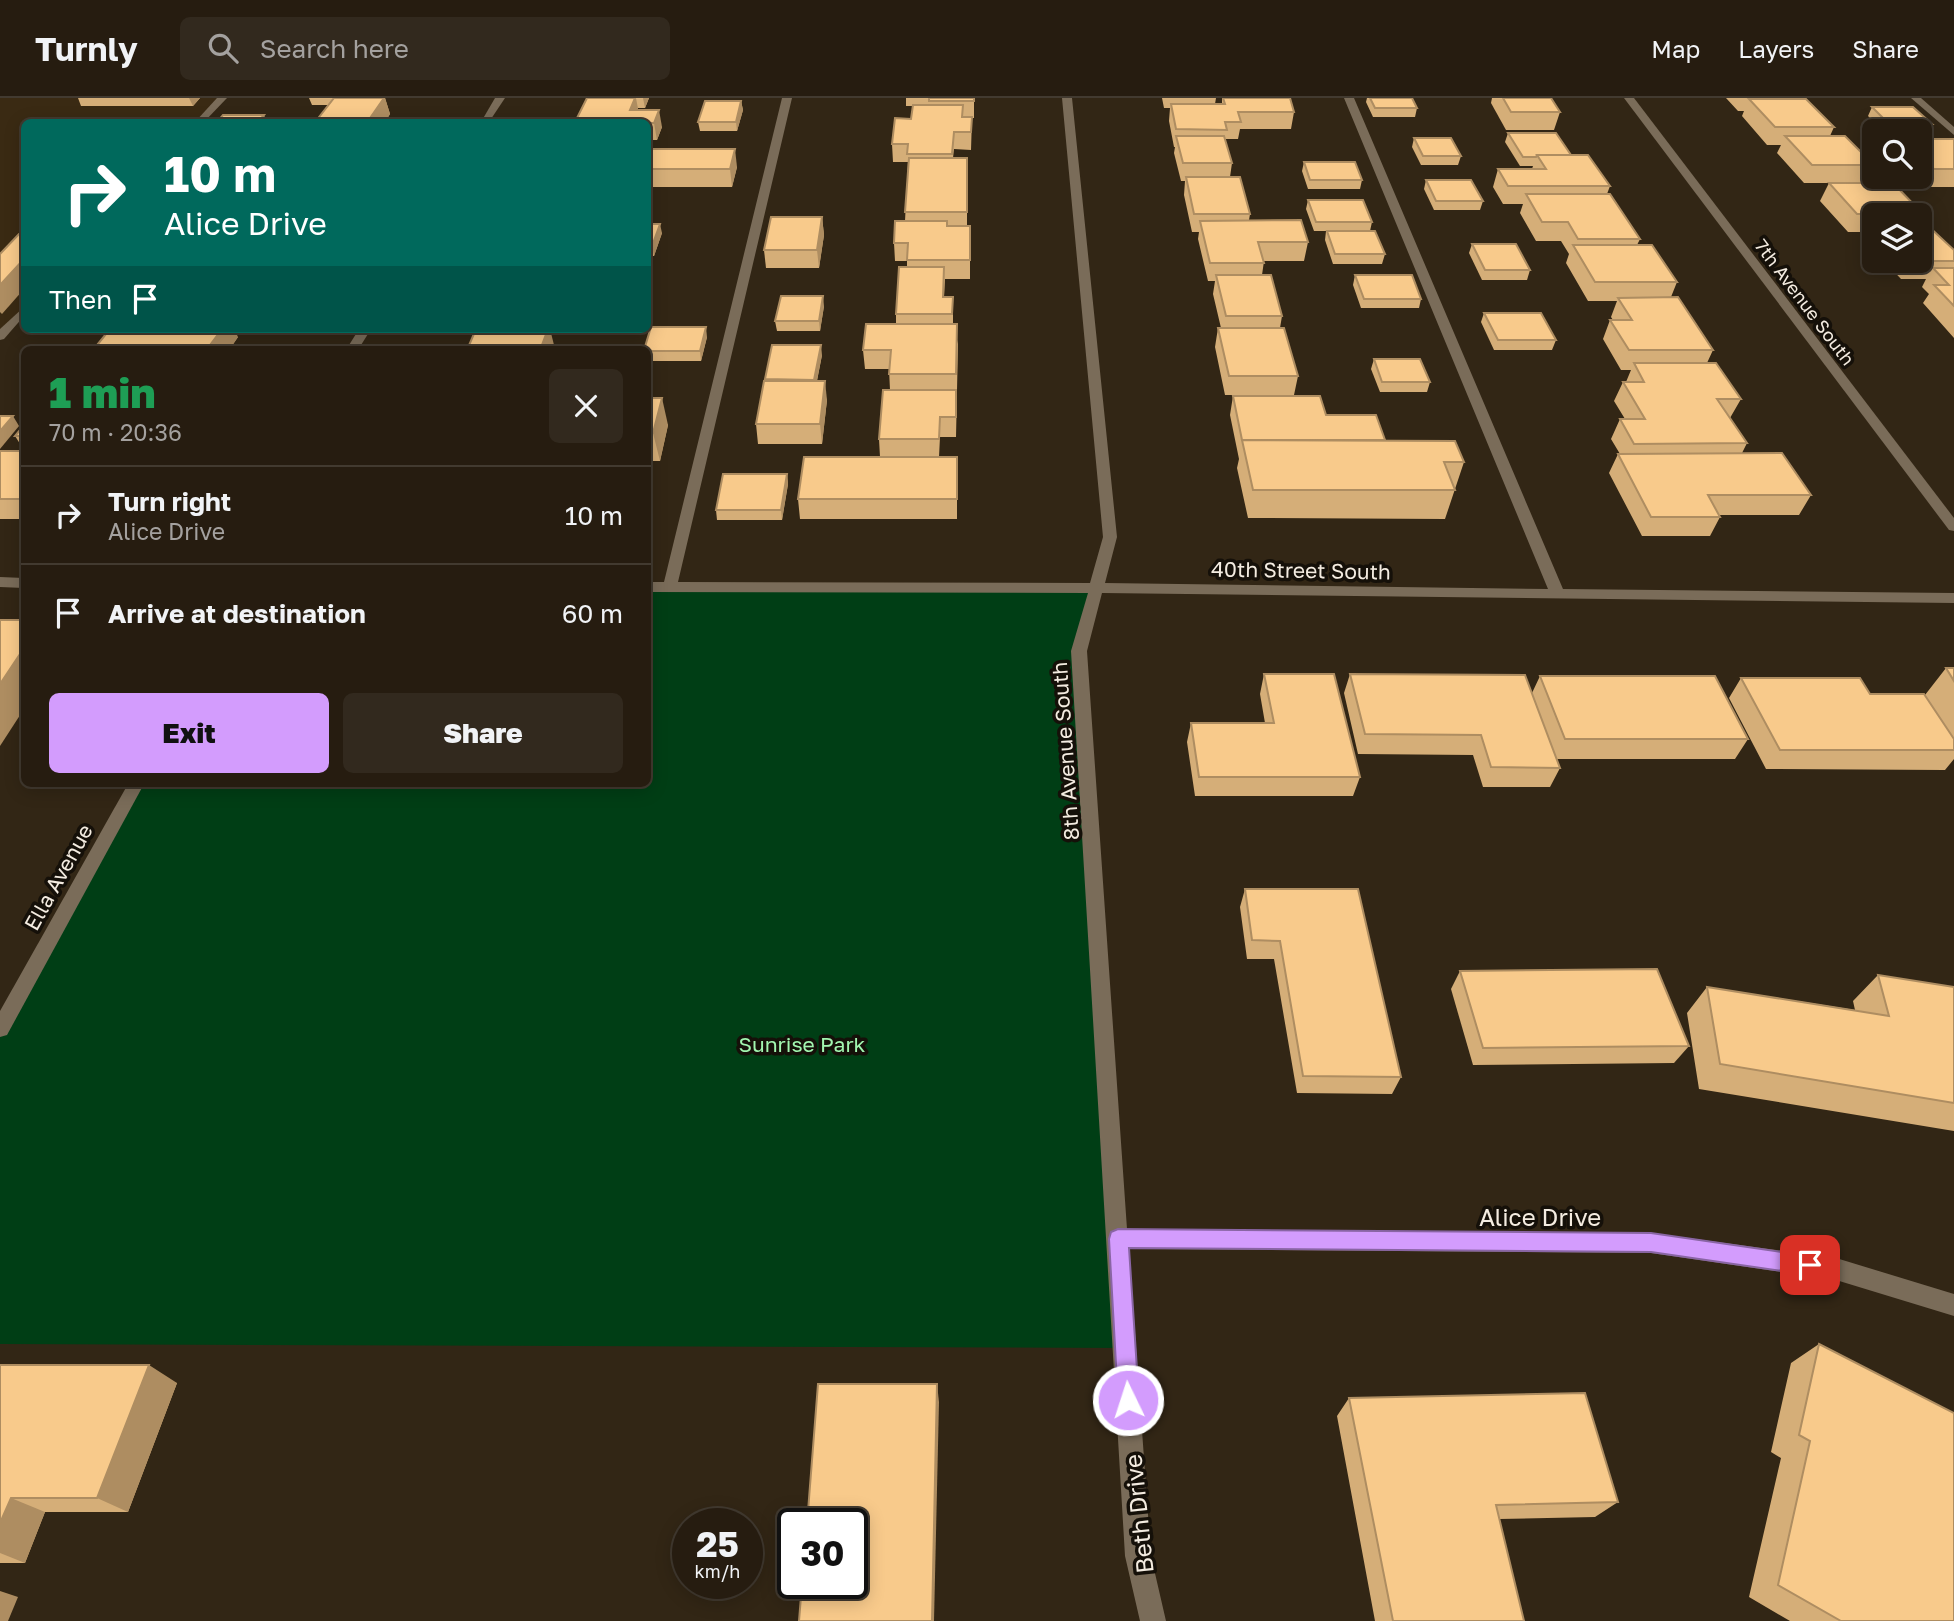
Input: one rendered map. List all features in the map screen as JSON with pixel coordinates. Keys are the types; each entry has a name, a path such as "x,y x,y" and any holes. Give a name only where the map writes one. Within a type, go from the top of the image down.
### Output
{"street":[{"path":"202,119 222,98"},
{"path":"487,119 500,98"},
{"path":"670,587 787,98"},
{"name":"8th Avenue South","path":"1067,98 1110,537 1079,651 1118,1239"},
{"path":"1349,98 1558,594"},
{"name":"7th Avenue South","path":"1629,98 1954,527"},
{"path":"1916,98 1954,132"},
{"path":"0,336 21,313"},
{"path":"0,582 21,583"},
{"name":"40th Street South","path":"651,587 1954,598"},
{"name":"Ella Avenue","path":"0,1029 134,787"},
{"name":"Alice Drive","path":"1118,1239 1651,1243 1836,1269 1954,1305"},
{"name":"Beth Drive","path":"1118,1239 1138,1556 1153,1621"}],"shaded area":[{"path":"0,98 222,98 202,119 21,119 21,313 0,336"}],"green space":[{"name":"Sunrise Park","path":"651,587 1096,588 1079,651 1125,1348 0,1344 0,1029 134,787 651,787"}],"building":[{"path":"334,98 384,98 369,119 318,119"},
{"path":"587,98 635,98 630,110 659,110 654,123 651,123 651,119 576,119"},
{"path":"929,98 974,98 974,101 929,101"},
{"path":"1223,98 1290,98 1294,112 1238,112 1241,122 1225,122 1227,130 1176,129 1171,104 1225,104"},
{"path":"1370,98 1412,98 1417,108 1375,108"},
{"path":"1503,98 1551,98 1560,112 1511,112"},
{"path":"1749,99 1806,99 1834,127 1775,127"},
{"path":"705,101 741,101 736,122 698,122"},
{"path":"913,105 963,105 962,117 972,117 971,132 954,132 952,154 907,154 908,144 892,144 895,118 911,119"},
{"path":"1872,107 1913,107 1926,119 1884,119"},
{"path":"223,115 264,115 261,119 220,119"},
{"path":"1508,133 1556,133 1571,155 1523,157"},
{"path":"1176,136 1224,136 1232,163 1183,163"},
{"path":"1785,136 1845,136 1862,153 1862,165 1812,165"},
{"path":"1414,138 1451,138 1461,156 1423,156"},
{"path":"1932,139 1954,139 1954,169 1934,169"},
{"path":"651,149 735,149 730,169 651,169"},
{"path":"1537,155 1588,155 1610,186 1508,186 1498,169 1546,169"},
{"path":"909,158 967,158 967,212 905,212"},
{"path":"1304,162 1355,162 1362,180 1310,180"},
{"path":"1186,177 1240,177 1250,214 1194,214"},
{"path":"1426,180 1471,180 1483,201 1436,201"},
{"path":"1829,183 1862,183 1862,189 1899,189 1912,203 1862,203 1862,214 1857,214"},
{"path":"1526,194 1610,194 1640,239 1578,239 1568,222 1542,222"},
{"path":"1308,200 1363,200 1372,222 1316,222"},
{"path":"771,217 822,217 817,250 764,250"},
{"path":"1301,220 1308,242 1258,242 1264,263 1210,263 1200,221"},
{"path":"895,221 947,221 947,226 970,226 970,260 907,260 908,243 894,243"},
{"path":"651,224 660,224 652,246"},
{"path":"1932,230 1954,250 1954,261 1932,261"},
{"path":"1327,231 1375,231 1385,254 1335,254"},
{"path":"21,234 21,262 0,285 0,254"},
{"path":"1472,244 1516,244 1530,270 1485,270"},
{"path":"1573,245 1652,245 1677,282 1595,282"},
{"path":"899,267 944,267 943,297 953,297 952,314 896,314"},
{"path":"1933,268 1954,268 1954,306 1934,285 1949,285"},
{"path":"1216,275 1271,275 1282,316 1226,316"},
{"path":"1355,275 1412,275 1421,299 1364,299"},
{"path":"781,296 823,296 819,321 775,321"},
{"path":"1678,297 1713,350 1629,350 1610,320 1632,320 1618,298"},
{"path":"1484,313 1541,313 1556,340 1498,340"},
{"path":"866,324 957,324 956,374 889,374 891,350 863,350"},
{"path":"651,327 706,327 700,351 651,351 651,346 645,346"},
{"path":"1218,328 1284,328 1298,376 1229,376"},
{"path":"107,333 219,333 210,345 96,346"},
{"path":"474,333 546,333 542,346 469,346"},
{"path":"772,345 821,345 814,380 765,379"},
{"path":"1374,359 1420,359 1430,382 1382,382"},
{"path":"1634,363 1716,363 1741,399 1717,399 1747,443 1634,444 1620,419 1645,419 1623,382 1644,382"},
{"path":"764,381 825,381 820,424 756,424"},
{"path":"883,390 956,390 956,417 940,417 939,439 879,439"},
{"path":"1233,396 1320,396 1326,415 1376,415 1385,440 1242,440"},
{"path":"651,398 662,398 653,433"},
{"path":"0,416 13,416 0,431"},
{"path":"1242,440 1455,441 1464,462 1444,462 1455,490 1253,490"},
{"path":"0,451 21,451 21,499 0,499"},
{"path":"1782,453 1811,495 1708,495 1720,517 1651,517 1618,454"},
{"path":"804,457 957,457 957,499 798,499"},
{"path":"723,474 787,474 781,510 716,510"},
{"path":"0,620 21,620 21,652 0,684"},
{"path":"1946,668 1954,668 1954,681"},
{"path":"1264,674 1334,674 1360,777 1199,777 1191,723 1274,723"},
{"path":"1350,674 1525,675 1560,768 1491,767 1481,735 1365,734"},
{"path":"1540,676 1715,676 1748,739 1565,739"},
{"path":"1741,678 1860,678 1870,694 1924,694 1954,739 1954,750 1780,750"},
{"path":"1245,889 1358,889 1401,1077 1303,1076 1280,941 1252,940"},
{"path":"1657,969 1689,1046 1483,1048 1460,971"},
{"path":"1878,975 1954,987 1954,1103 1720,1064 1707,987 1889,1016"},
{"path":"1819,1344 1954,1413 1954,1621 1841,1621 1778,1585 1810,1441 1799,1435"},
{"path":"0,1365 149,1365 97,1498 11,1498 0,1523"},
{"path":"818,1384 937,1384 932,1621 799,1621 801,1599 868,1599 868,1508 808,1508"},
{"path":"1585,1393 1618,1502 1496,1505 1524,1621 1393,1621 1349,1398"}],"route":[{"path":"1128,1400 1118,1239 1651,1243 1810,1265"}]}
